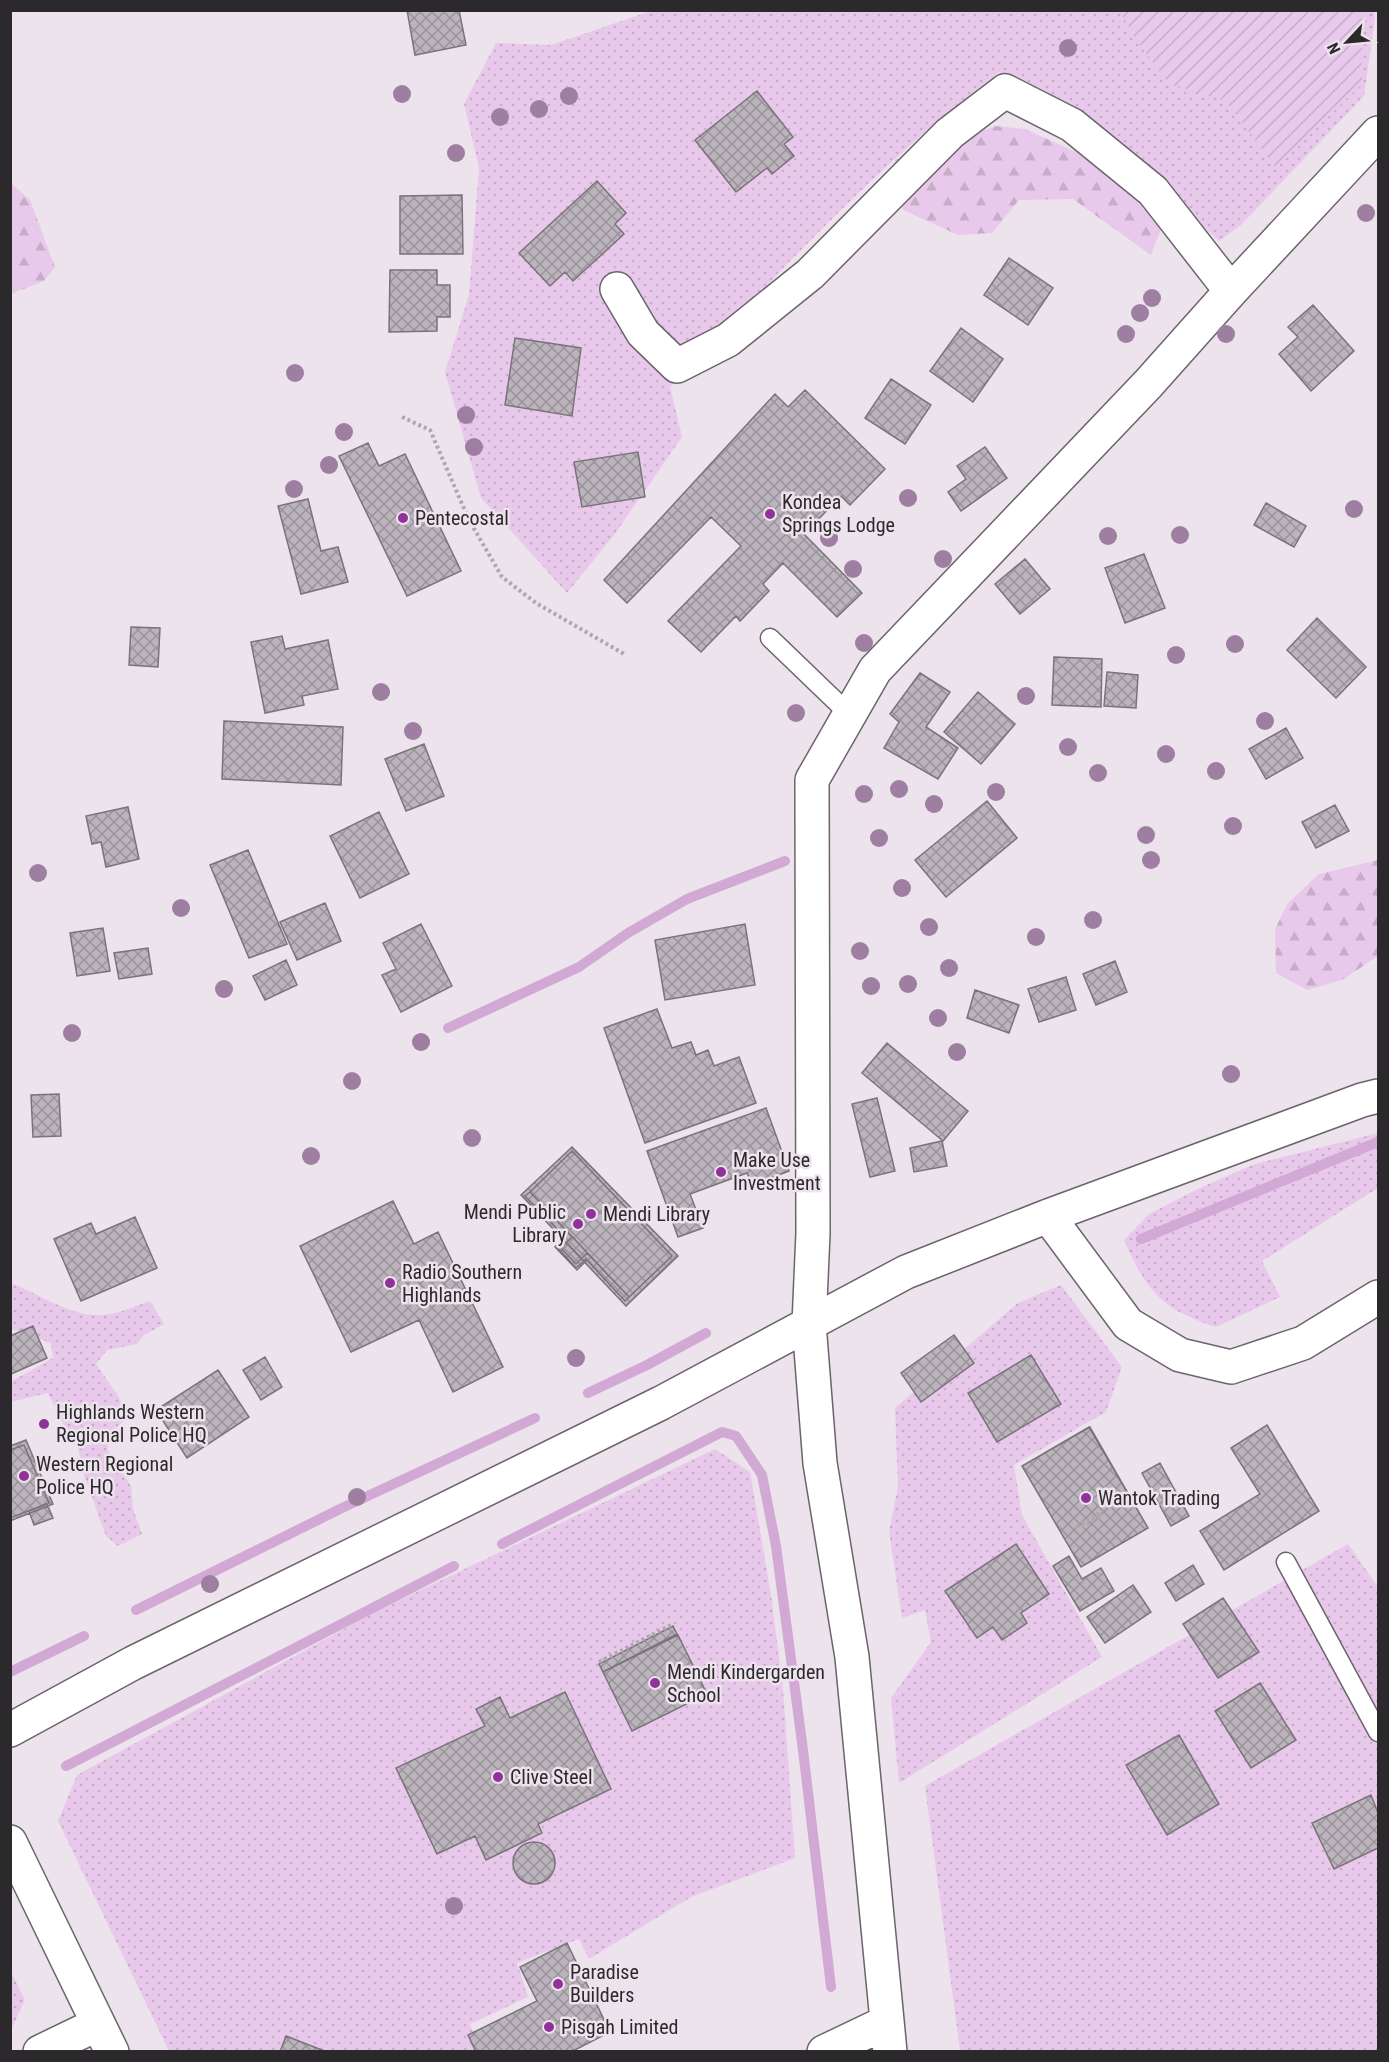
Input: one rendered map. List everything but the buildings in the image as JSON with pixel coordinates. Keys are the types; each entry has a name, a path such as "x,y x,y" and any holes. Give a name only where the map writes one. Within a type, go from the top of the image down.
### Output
{"street":[{"path":"617,288 643,333 677,366 728,340 810,274 950,133 1005,91 1072,125 1153,191 1231,291"},
{"path":"824,2052 889,2037 852,1657 820,1463 809,1324 813,1233 812,780 875,670 1148,384 1378,133"},
{"path":"10,1730 134,1663 661,1403 906,1272 1048,1216 1378,1096"},
{"path":"1048,1216 1128,1324 1180,1355 1231,1367 1304,1343 1378,1297"},
{"path":"10,1842 105,2038 40,2052"}],"lane":[{"path":"770,638 849,714"},
{"path":"1286,1562 1378,1732"}],"path":[{"path":"402,417 430,430 469,520 502,576 536,603 624,654"},
{"path":"1100,1513 1102,1516 1079,1528 1078,1526 1100,1513"},
{"path":"599,1662 671,1625"}],"green space":[{"path":"654,10 1374,11 1375,18 1364,96 1240,226 1219,241 1073,105 999,72 954,107 869,183 788,263 670,387 682,437 614,535 567,593 481,498 445,372 469,295 479,168 464,104 496,43 551,45"},
{"path":"1120,11 1361,11 1362,84 1276,168 1226,101 1169,84 1135,38"},
{"path":"996,126 1025,129 1092,159 1142,196 1161,229 1151,255 1073,199 1019,200 992,233 958,235 903,210 895,160"},
{"path":"11,183 30,200 55,267 44,281 11,294"},
{"path":"1378,860 1378,956 1342,980 1307,990 1276,973 1275,929 1288,903 1319,874"},
{"path":"1378,1133 1378,1188 1262,1261 1280,1297 1216,1327 1169,1305 1158,1296 1140,1273 1124,1240 1149,1214 1202,1187 1255,1164"},
{"path":"10,1283 61,1306 87,1314 115,1313 150,1301 164,1324 144,1335 137,1344 107,1350 96,1364 119,1397 127,1418 113,1431 107,1449 131,1486 133,1509 142,1534 118,1546 106,1536 84,1475 77,1443 65,1428 48,1393 11,1402 12,1381 53,1358 51,1343 11,1329"},
{"path":"1061,1285 1122,1367 1106,1412 1014,1465 1022,1515 1102,1657 899,1783 891,1698 931,1642 925,1610 902,1618 889,1531 898,1487 895,1408 1018,1303"},
{"path":"715,1449 750,1472 771,1595 783,1689 795,1858 691,1897 589,1959 579,1939 517,1963 528,1997 470,2024 481,2051 169,2051 58,1821 77,1775 377,1611"},
{"path":"1348,1544 1378,1587 1378,2051 960,2051 925,1786"},
{"path":"11,1972 25,2000 10,2030"}],"waterway":[{"path":"448,1028 579,967 628,933 687,899 785,861"},
{"path":"1141,1239 1378,1142"},
{"path":"588,1393 706,1333"},
{"path":"136,1610 342,1508 535,1418"},
{"path":"502,1544 722,1432 736,1436 762,1475 776,1546 831,1987"},
{"path":"66,1766 454,1566"},
{"path":"10,1672 84,1636"}],"place":[{"name":"Kondea Springs Lodge","path":"770,514"},
{"name":"Pentecostal","path":"403,518"},
{"name":"Make Use Investment","path":"721,1172"},
{"name":"Mendi Library","path":"591,1214"},
{"name":"Mendi Public Library","path":"578,1224"},
{"name":"Radio Southern Highlands","path":"390,1283"},
{"name":"Highlands Western Regional Police HQ","path":"44,1424"},
{"name":"Western Regional Police HQ","path":"24,1476"},
{"name":"Wantok Trading","path":"1086,1498"},
{"name":"Mendi Kindergarden School","path":"655,1683"},
{"name":"Clive Steel","path":"498,1777"},
{"name":"Paradise Builders","path":"558,1984"},
{"name":"Pisgah Limited","path":"549,2027"}]}
